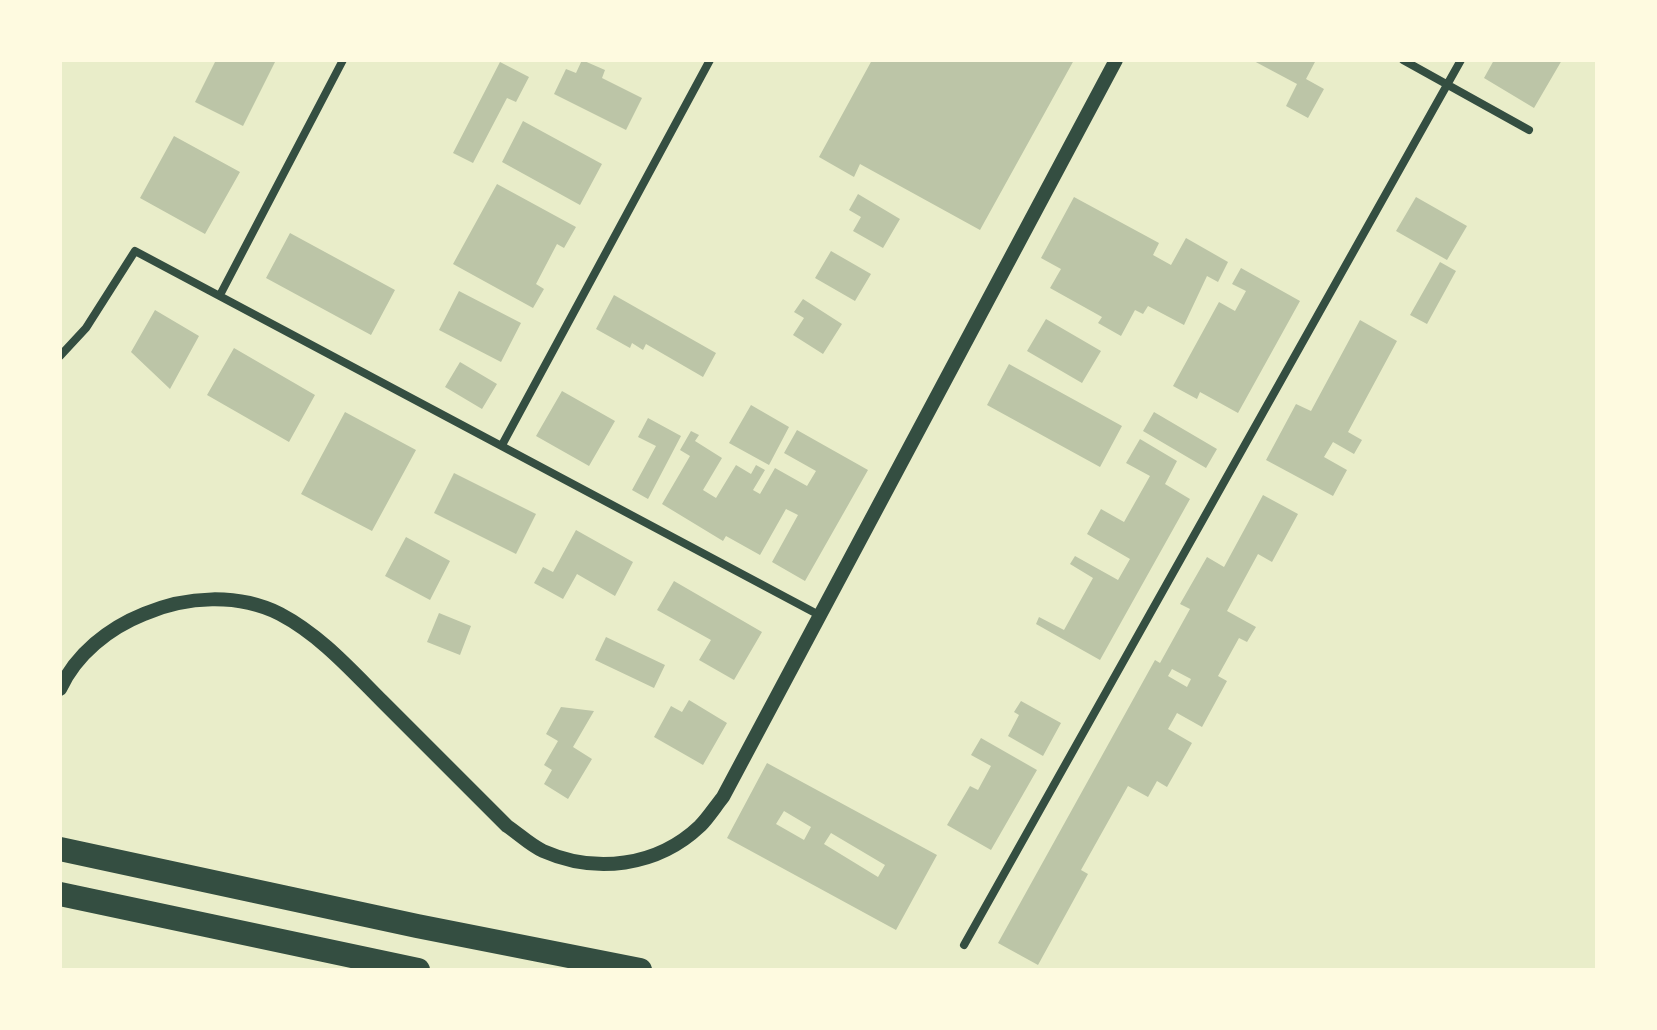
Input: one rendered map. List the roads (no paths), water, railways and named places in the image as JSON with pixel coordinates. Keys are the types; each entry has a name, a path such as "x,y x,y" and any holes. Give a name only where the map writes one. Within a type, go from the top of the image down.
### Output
{"highway":[{"path":"60,849 417,926 640,970"},
{"path":"60,894 418,970"}],"street":[{"path":"220,295 343,60"},
{"path":"502,445 710,60"},
{"path":"60,689 65,677 107,633 163,606 196,600 223,600 264,609 279,614 333,652 507,826 540,849 598,866 634,862 683,840 701,825 723,797 1116,60"},
{"path":"1403,60 1529,130"},
{"path":"964,945 1461,60"},
{"path":"60,356 86,328 135,251 819,615"}]}
